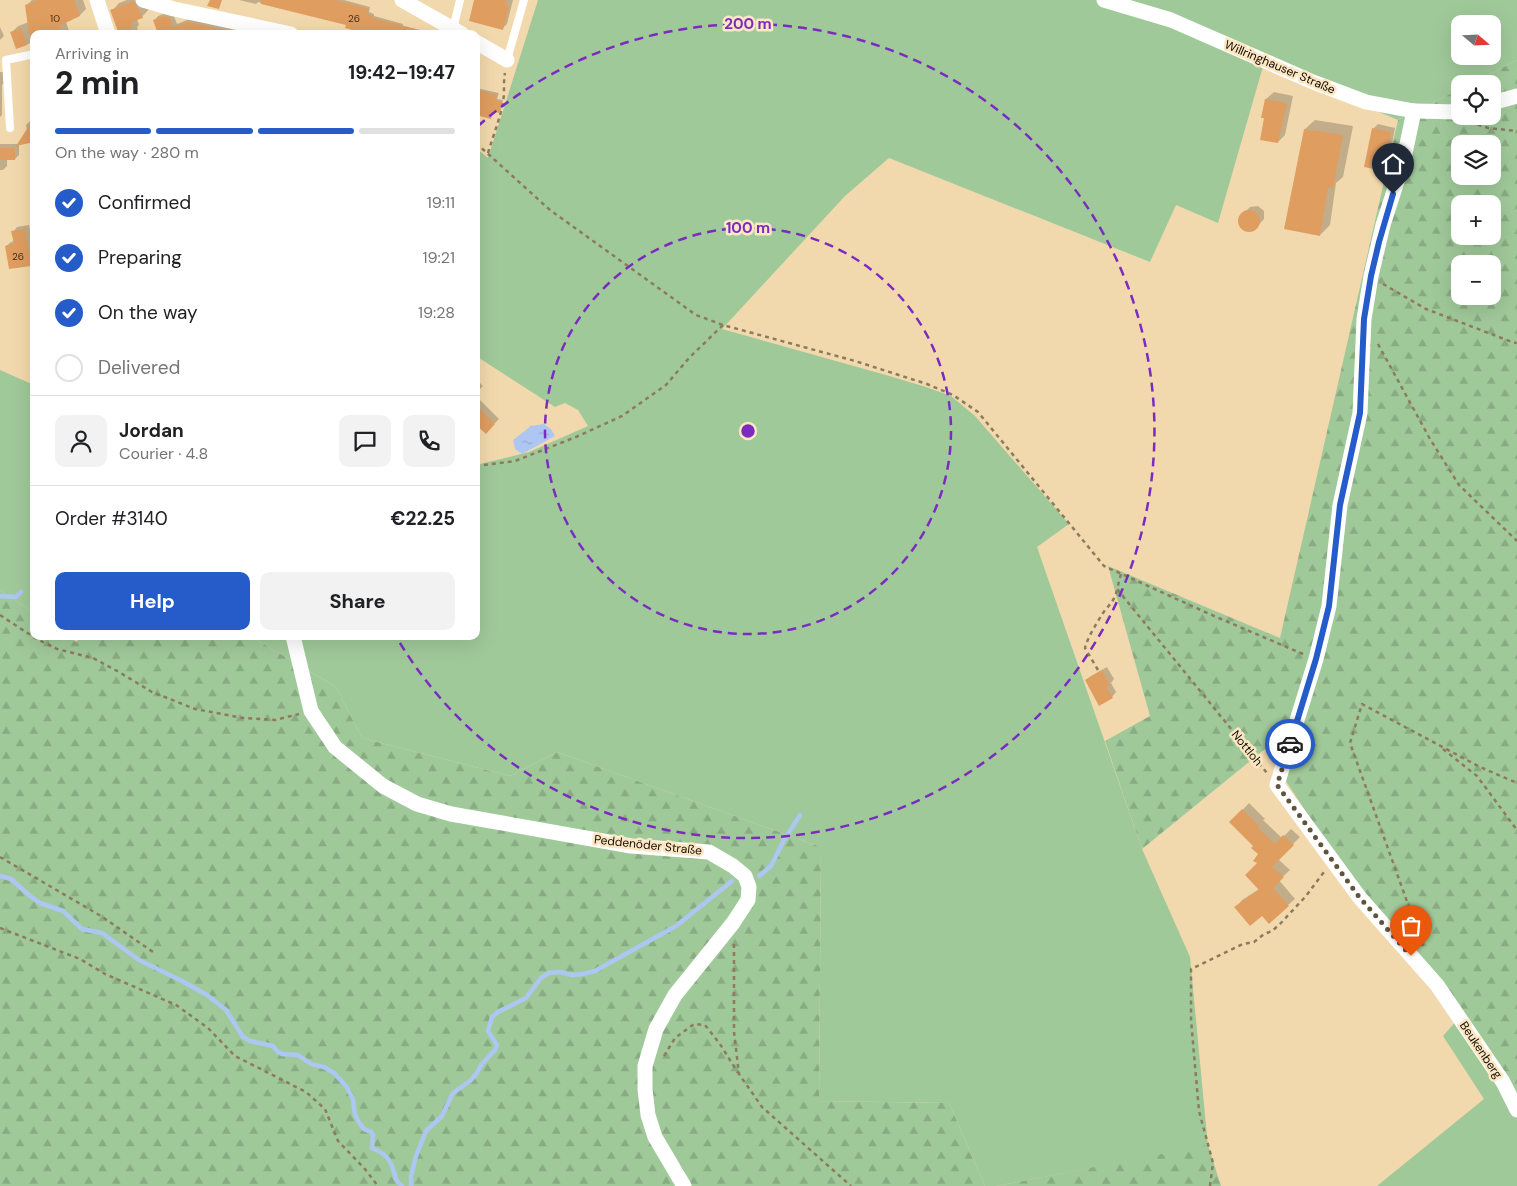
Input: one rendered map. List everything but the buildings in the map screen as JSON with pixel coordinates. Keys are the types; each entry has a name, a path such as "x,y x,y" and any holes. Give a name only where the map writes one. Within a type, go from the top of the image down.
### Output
{"street":[{"path":"97,0 104,30"},
{"path":"143,0 174,10 271,30"},
{"path":"402,0 455,30"},
{"name":"Willringhauser Straße","path":"1104,0 1171,20 1313,82 1366,102 1414,111 1451,115"},
{"path":"480,44 507,60"},
{"path":"1501,100 1517,96"},
{"path":"1333,861 1277,785 1316,659 1329,606 1340,505 1360,413 1364,319 1371,276 1383,225 1403,163 1414,111"},
{"name":"Peddenöder Straße","path":"294,640 311,711 335,747 383,786 417,804 451,814 622,844 709,852 744,876 749,887 748,900 734,923 675,995 656,1030 646,1066 645,1089 648,1115 655,1137 684,1186"},
{"name":"Beukenberg","path":"1333,861 1360,898 1437,985 1503,1082 1517,1110"}],"lane":[{"path":"457,30 460,0"},
{"path":"507,60 524,0"},
{"path":"10,128 6,60 30,55"}],"path":[{"path":"487,154 502,108 504,98 503,81 507,60"},
{"path":"1476,125 1517,131"},
{"path":"480,147 550,210 696,315 723,325 855,361 927,384 953,395 978,412 1104,566 1214,616 1316,659"},
{"path":"1371,276 1426,309 1517,343"},
{"path":"480,465 515,461 576,437 622,416 666,385 689,358 723,325"},
{"path":"1378,344 1430,439 1459,485 1517,541"},
{"path":"1098,670 1085,648 1086,642 1103,613 1116,596 1122,574"},
{"name":"Nottloh","path":"1117,589 1277,785"},
{"path":"0,615 30,635"},
{"path":"39,640 57,649 93,658 152,692 195,709 243,718 275,720 311,711"},
{"path":"1424,949 1350,743 1362,704 1480,767 1517,783"},
{"path":"1437,744 1477,776 1517,830"},
{"path":"0,857 102,916 153,952"},
{"path":"1210,1186 1213,1163 1199,1111 1191,1020 1191,969 1242,944 1254,942 1264,934 1272,931 1306,896 1333,861"},
{"path":"734,923 734,1032 739,1074"},
{"path":"0,928 80,959 105,974 176,1005 208,1028 235,1056 306,1092 325,1110 338,1141 378,1186"},
{"path":"660,1062 675,1038 694,1024 705,1025 762,1107 851,1186"}],"green space":[{"path":"538,0 1517,0 1517,60 1488,75 1451,75 1451,94 1398,120 1264,63 1218,223 1176,205 1150,262 889,158 845,196 722,329 886,375 951,396 975,416 1069,524 1037,547 1142,849 1190,957 1208,1146 996,1186 985,1186 949,1103 819,1101 821,847 557,752 510,776 362,738 336,687 257,640 480,640 480,464 529,452 588,426 578,410 565,403 555,407 480,359 480,151 488,158"},
{"path":"1517,60 1517,1103 1340,864 1265,749 1142,849 1105,741 1150,716 1108,566 1280,638 1398,120 1451,94 1451,125 1501,125 1501,75 1488,75"},
{"path":"0,370 30,383 30,610 0,590"},
{"path":"0,590 30,610 30,640 73,640 76,642 78,640 257,640 336,687 362,738 510,776 557,752 821,847 819,1101 949,1103 985,1186 0,1186"},
{"path":"1457,1020 1517,1116 1517,1186 1377,1186 1484,1099 1443,1036"},
{"path":"1208,1145 1221,1186 996,1186"}],"water":[{"path":"544,424 551,429 555,436 522,454 515,449 513,440 531,426"}],"waterway":[{"path":"0,596 16,597 21,592"},
{"path":"759,876 771,866 800,815"},
{"path":"0,876 11,879 40,903 63,911 82,929 102,933 139,960 207,995 226,1010 243,1037 250,1041 273,1046 282,1054 298,1055 311,1064 324,1067 334,1073 346,1086 353,1099 355,1115 360,1124 373,1135 372,1148 381,1152 388,1159 396,1179 402,1186"},
{"path":"411,1186 411,1176 416,1156 426,1131 442,1116 453,1093 470,1081 495,1050 497,1045 488,1031 492,1017 526,998 541,978 549,973 560,972 572,975 595,971 676,926 732,881"}],"way so far":[{"path":"1290,744 1277,785 1360,898 1411,956"}],"route":[{"path":"1290,744 1316,659 1329,606 1335,565 1340,505 1360,413 1364,319 1371,276 1383,225 1393,194"}]}
